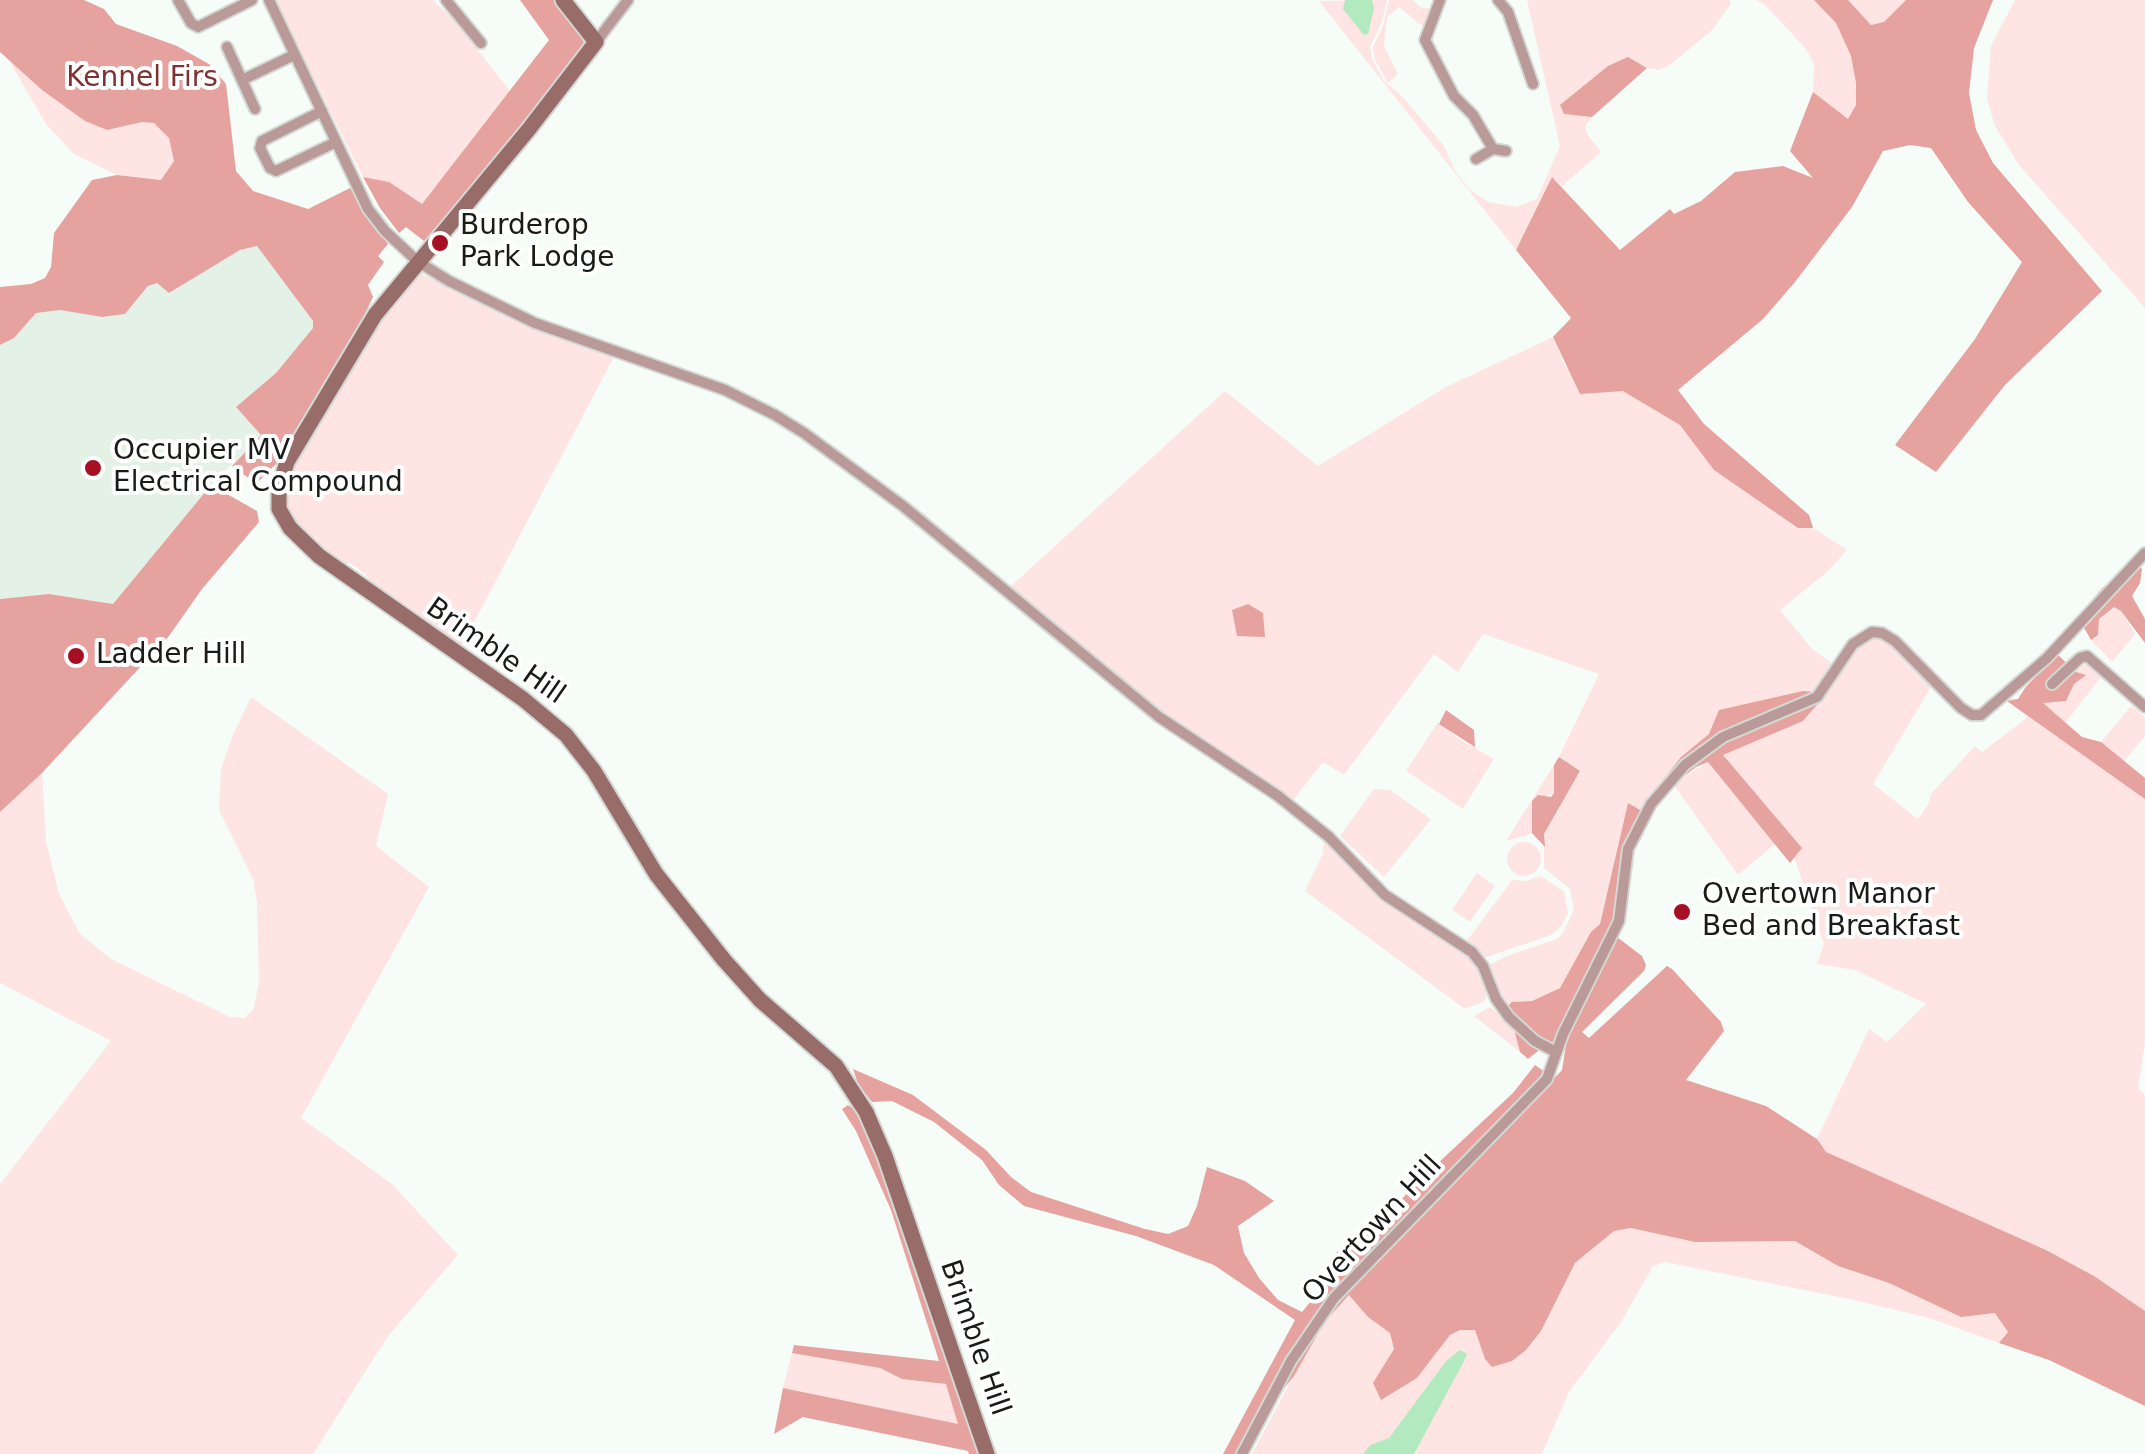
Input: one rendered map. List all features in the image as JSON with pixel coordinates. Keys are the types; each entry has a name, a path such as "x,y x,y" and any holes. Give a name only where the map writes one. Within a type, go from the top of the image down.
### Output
{"main road":[{"path":"562,0 596,42"},
{"name":"Brimble Hill","path":"596,42 364,331 287,462 279,488 282,517 319,556 524,699 566,736 594,771 656,874 724,960 760,1000 836,1066 866,1112 885,1156 986,1454"}],"street":[{"path":"178,0 191,23 198,27 252,0"},
{"path":"269,0 368,209 417,261 536,323 725,390 804,433 903,506 1160,718 1278,796 1329,838 1384,895 1472,952 1484,966 1496,998 1509,1017 1535,1041 1556,1052"},
{"path":"446,0 481,44"},
{"path":"596,42 628,0"},
{"path":"1440,0 1426,40 1454,96 1473,115 1493,149"},
{"path":"1498,0 1508,12 1533,84"},
{"path":"227,47 254,109"},
{"path":"242,80 294,56"},
{"path":"322,112 262,142 260,148 270,168 277,171 336,142"},
{"path":"1476,159 1493,149 1506,151"},
{"name":"Overtown Hill","path":"1242,1454 1291,1361 1334,1298 1544,1082 1616,929 1625,857 1632,841 1652,804 1694,756 1723,737 1812,701 1827,686 1854,644 1872,632 1889,637 1961,708 1980,715 2047,658 2145,554"},
{"path":"2052,684 2087,656 2145,706"}],"shaded area":[{"path":"275,0 433,0 455,21 510,91 421,205 389,182 363,177"},
{"path":"1345,0 1372,0 1368,34 1364,35 1343,9"},
{"path":"1387,0 1370,47 1383,80 1401,95 1444,146 1455,171 1469,189 1488,202 1516,207 1537,199 1560,146 1527,0 1729,0 1731,4 1712,30 1670,65 1659,70 1645,65 1564,114 1592,117 1585,126 1587,134 1601,152 1562,186 1552,177 1516,250 1319,1"},
{"path":"1389,0 1413,0 1420,7 1436,10 1426,26 1399,7 1387,17 1384,46 1398,74 1388,83 1375,60 1373,47"},
{"path":"1756,0 1814,0 1836,23 1851,56 1856,83 1856,105 1848,120 1813,92 1814,64 1806,49"},
{"path":"1848,0 1906,0 1884,22 1871,25"},
{"path":"2015,0 2145,0 2145,308 2019,165 1995,126 1987,99 1991,46"},
{"path":"8,59 85,121 107,130 142,122 162,129 169,138 174,161 162,180 117,175 74,154 46,124"},
{"path":"257,246 313,321 313,328 276,373 236,407 262,435 211,485 113,604 49,594 0,599 0,345 14,338 36,313 60,310 102,317 125,314 157,282 169,293 240,250"},
{"path":"418,272 542,332 615,355 461,647 376,589 349,562 346,564 303,535 291,518 285,499 288,479 303,447 392,303"},
{"path":"1553,337 1565,366 1593,391 1623,391 1704,424 1809,515 1813,528 1847,550 1827,572 1780,610 1812,649 1835,665 1816,692 1709,734 1681,757 1640,811 1628,803 1600,924 1560,988 1532,1001 1512,1002 1510,1014 1499,998 1489,965 1557,939 1574,910 1570,889 1544,868 1544,835 1580,772 1559,757 1599,674 1483,634 1458,672 1434,654 1344,775 1323,762 1294,799 1178,723 1009,588 1225,391 1318,466 1446,387"},
{"path":"2114,607 2121,611 2135,634 2112,662 2091,640 2098,634 2099,619"},
{"path":"1874,635 1885,638 1914,664 1931,687 1873,784 1918,819 1931,794 1975,746 1982,752 2028,717 2007,701 2012,698 2024,702 2066,680 2086,663 2101,677 2065,723 2096,748 2131,706 2145,717 2145,736 2116,771 2145,794 2145,1043 2138,1088 2145,1095 2145,1311 2094,1276 2046,1250 1846,1163 1825,1152 1817,1139 1869,1029 1887,1042 1926,1004 1855,970 1817,964 1824,944 1794,857 1801,848 1722,755 1803,721 1863,640"},
{"path":"251,697 388,794 376,846 429,887 301,1118 392,1184 458,1255 388,1336 313,1454 0,1454 0,1184 111,1041 0,983 0,812 42,773 46,841 59,894 80,934 111,959 230,1017 245,1018 254,1008 259,981 257,902 253,879 219,810 221,769"},
{"path":"1438,722 1494,759 1463,809 1406,771"},
{"path":"1708,762 1775,844 1738,875 1673,784"},
{"path":"1554,765 1554,793 1532,801 1532,833 1506,841"},
{"path":"1374,789 1390,790 1431,819 1384,877 1340,836"},
{"path":"1324,838 1373,888 1463,948 1480,967 1487,988 1485,1001 1465,1009 1305,891 1323,853"},
{"path":"1524,842 1536,847 1541,859 1536,871 1524,876 1512,871 1507,859 1512,847"},
{"path":"1477,873 1495,886 1470,922 1452,910"},
{"path":"1540,876 1564,891 1568,913 1561,927 1551,935 1484,958 1466,942 1512,880 1527,881"},
{"path":"1490,1007 1514,1026 1520,1052 1474,1016"},
{"path":"1631,1228 1695,1242 1795,1241 1838,1266 1889,1283 1961,1317 1995,1313 2009,1332 1999,1343 1929,1318 1665,1262 1653,1266 1621,1322 1569,1392 1542,1454 1414,1454 1467,1354 1446,1361 1389,1438 1370,1445 1363,1454 1252,1454 1310,1345 1350,1295 1368,1317 1390,1333 1394,1349 1417,1378 1450,1335 1460,1330 1475,1330 1485,1359 1541,1331 1575,1263 1614,1231"},
{"path":"1460,1350 1467,1354 1414,1454 1363,1454 1370,1445 1389,1438 1446,1361"},
{"path":"792,1353 880,1368 902,1379 946,1384 959,1425 783,1388"}],"green space":[{"name":"Kennel Firs","path":"0,0 84,0 104,9 116,24 177,46 209,64 226,84 236,171 253,191 308,209 350,188 388,244 378,256 384,262 368,285 373,297 349,347 281,459 259,481 254,482 232,466 261,435 236,407 276,373 313,328 313,321 257,246 240,250 169,293 157,283 148,286 125,314 102,317 60,310 36,313 14,338 0,345 0,287 31,284 45,278 51,267 54,233 92,180 117,175 161,180 174,161 169,138 154,123 107,130 85,121 42,90 0,52"},
{"path":"520,0 556,0 585,46 534,116 424,241 406,227 399,233 363,177 389,182 422,204 549,40"},
{"path":"1814,0 1848,0 1871,25 1884,22 1906,0 1993,0 1974,48 1969,93 1976,130 1993,163 2102,291 2005,385 1936,472 1895,445 1975,339 2022,262 1968,202 1931,148 1910,145 1883,151 1852,207 1795,282 1763,319 1678,390 1704,424 1809,515 1813,528 1798,528 1714,470 1680,425 1623,391 1580,394 1553,337 1571,318 1516,250 1552,177 1620,250 1670,209 1674,214 1701,201 1735,172 1783,166 1813,178 1790,151 1813,92 1848,119 1856,105 1851,56 1836,23"},
{"path":"1628,57 1647,68 1592,117 1564,114 1560,105 1608,66"},
{"path":"211,485 257,511 259,522 202,589 169,636 42,773 0,812 0,599 49,594 113,604"},
{"path":"2138,565 2142,569 2140,583 2132,596 2145,619 2145,643 2114,607 2099,619 2098,635 2091,640 2078,617 2103,587"},
{"path":"1248,604 1263,613 1265,637 1237,636 1232,610"},
{"path":"2057,654 2076,672 2086,675 2074,684 2066,701 2043,703 2082,737 2101,742 2145,778 2145,799 2007,701 2018,699"},
{"path":"1803,691 1827,693 1803,721 1723,755 1802,848 1790,863 1708,762 1640,811 1623,850 1618,902 1609,931 1642,956 1646,965 1582,1032 1589,1038 1667,966 1672,969 1721,1022 1724,1031 1686,1080 1766,1106 1817,1139 1826,1152 2046,1250 2094,1276 2145,1311 2145,1406 2049,1360 1999,1343 2008,1332 1995,1313 1961,1317 1889,1283 1838,1266 1795,1241 1695,1242 1631,1228 1614,1231 1575,1263 1541,1331 1512,1361 1492,1367 1485,1359 1475,1330 1460,1330 1450,1335 1417,1378 1381,1400 1373,1383 1394,1349 1390,1333 1368,1317 1349,1295 1324,1323 1294,1376 1247,1435 1239,1454 1223,1454 1295,1320 1214,1265 1136,1236 1024,1206 999,1185 982,1160 934,1122 892,1101 872,1102 858,1084 853,1069 913,1095 986,1150 1031,1192 1145,1229 1168,1234 1188,1226 1207,1167 1245,1181 1274,1201 1238,1226 1244,1253 1278,1300 1302,1312 1328,1280 1330,1260 1339,1250 1346,1253 1354,1248 1513,1093 1535,1065 1545,1072 1540,1093 1562,1070 1567,1039 1548,1043 1528,1059 1520,1052 1508,1006 1512,1002 1532,1001 1560,988 1591,932 1600,924 1628,803 1640,810 1681,757 1709,734 1719,710"},
{"path":"1446,710 1474,730 1475,747 1439,724"},
{"path":"1559,757 1580,771 1544,834 1545,847 1532,833 1532,801 1538,795 1551,797 1554,793 1554,765"},
{"path":"848,1105 859,1112 889,1184 954,1372 975,1396 997,1454 969,1454 803,1417 774,1434 783,1388 958,1424 946,1384 902,1379 880,1368 792,1353 794,1345 939,1361 891,1210 842,1109"}],"place":[{"name":"Burderop Park Lodge","path":"440,243"},
{"name":"Occupier MV Electrical Compound","path":"93,468"},
{"name":"Ladder Hill","path":"76,656"},
{"name":"Overtown Manor Bed and Breakfast","path":"1682,912"}]}
